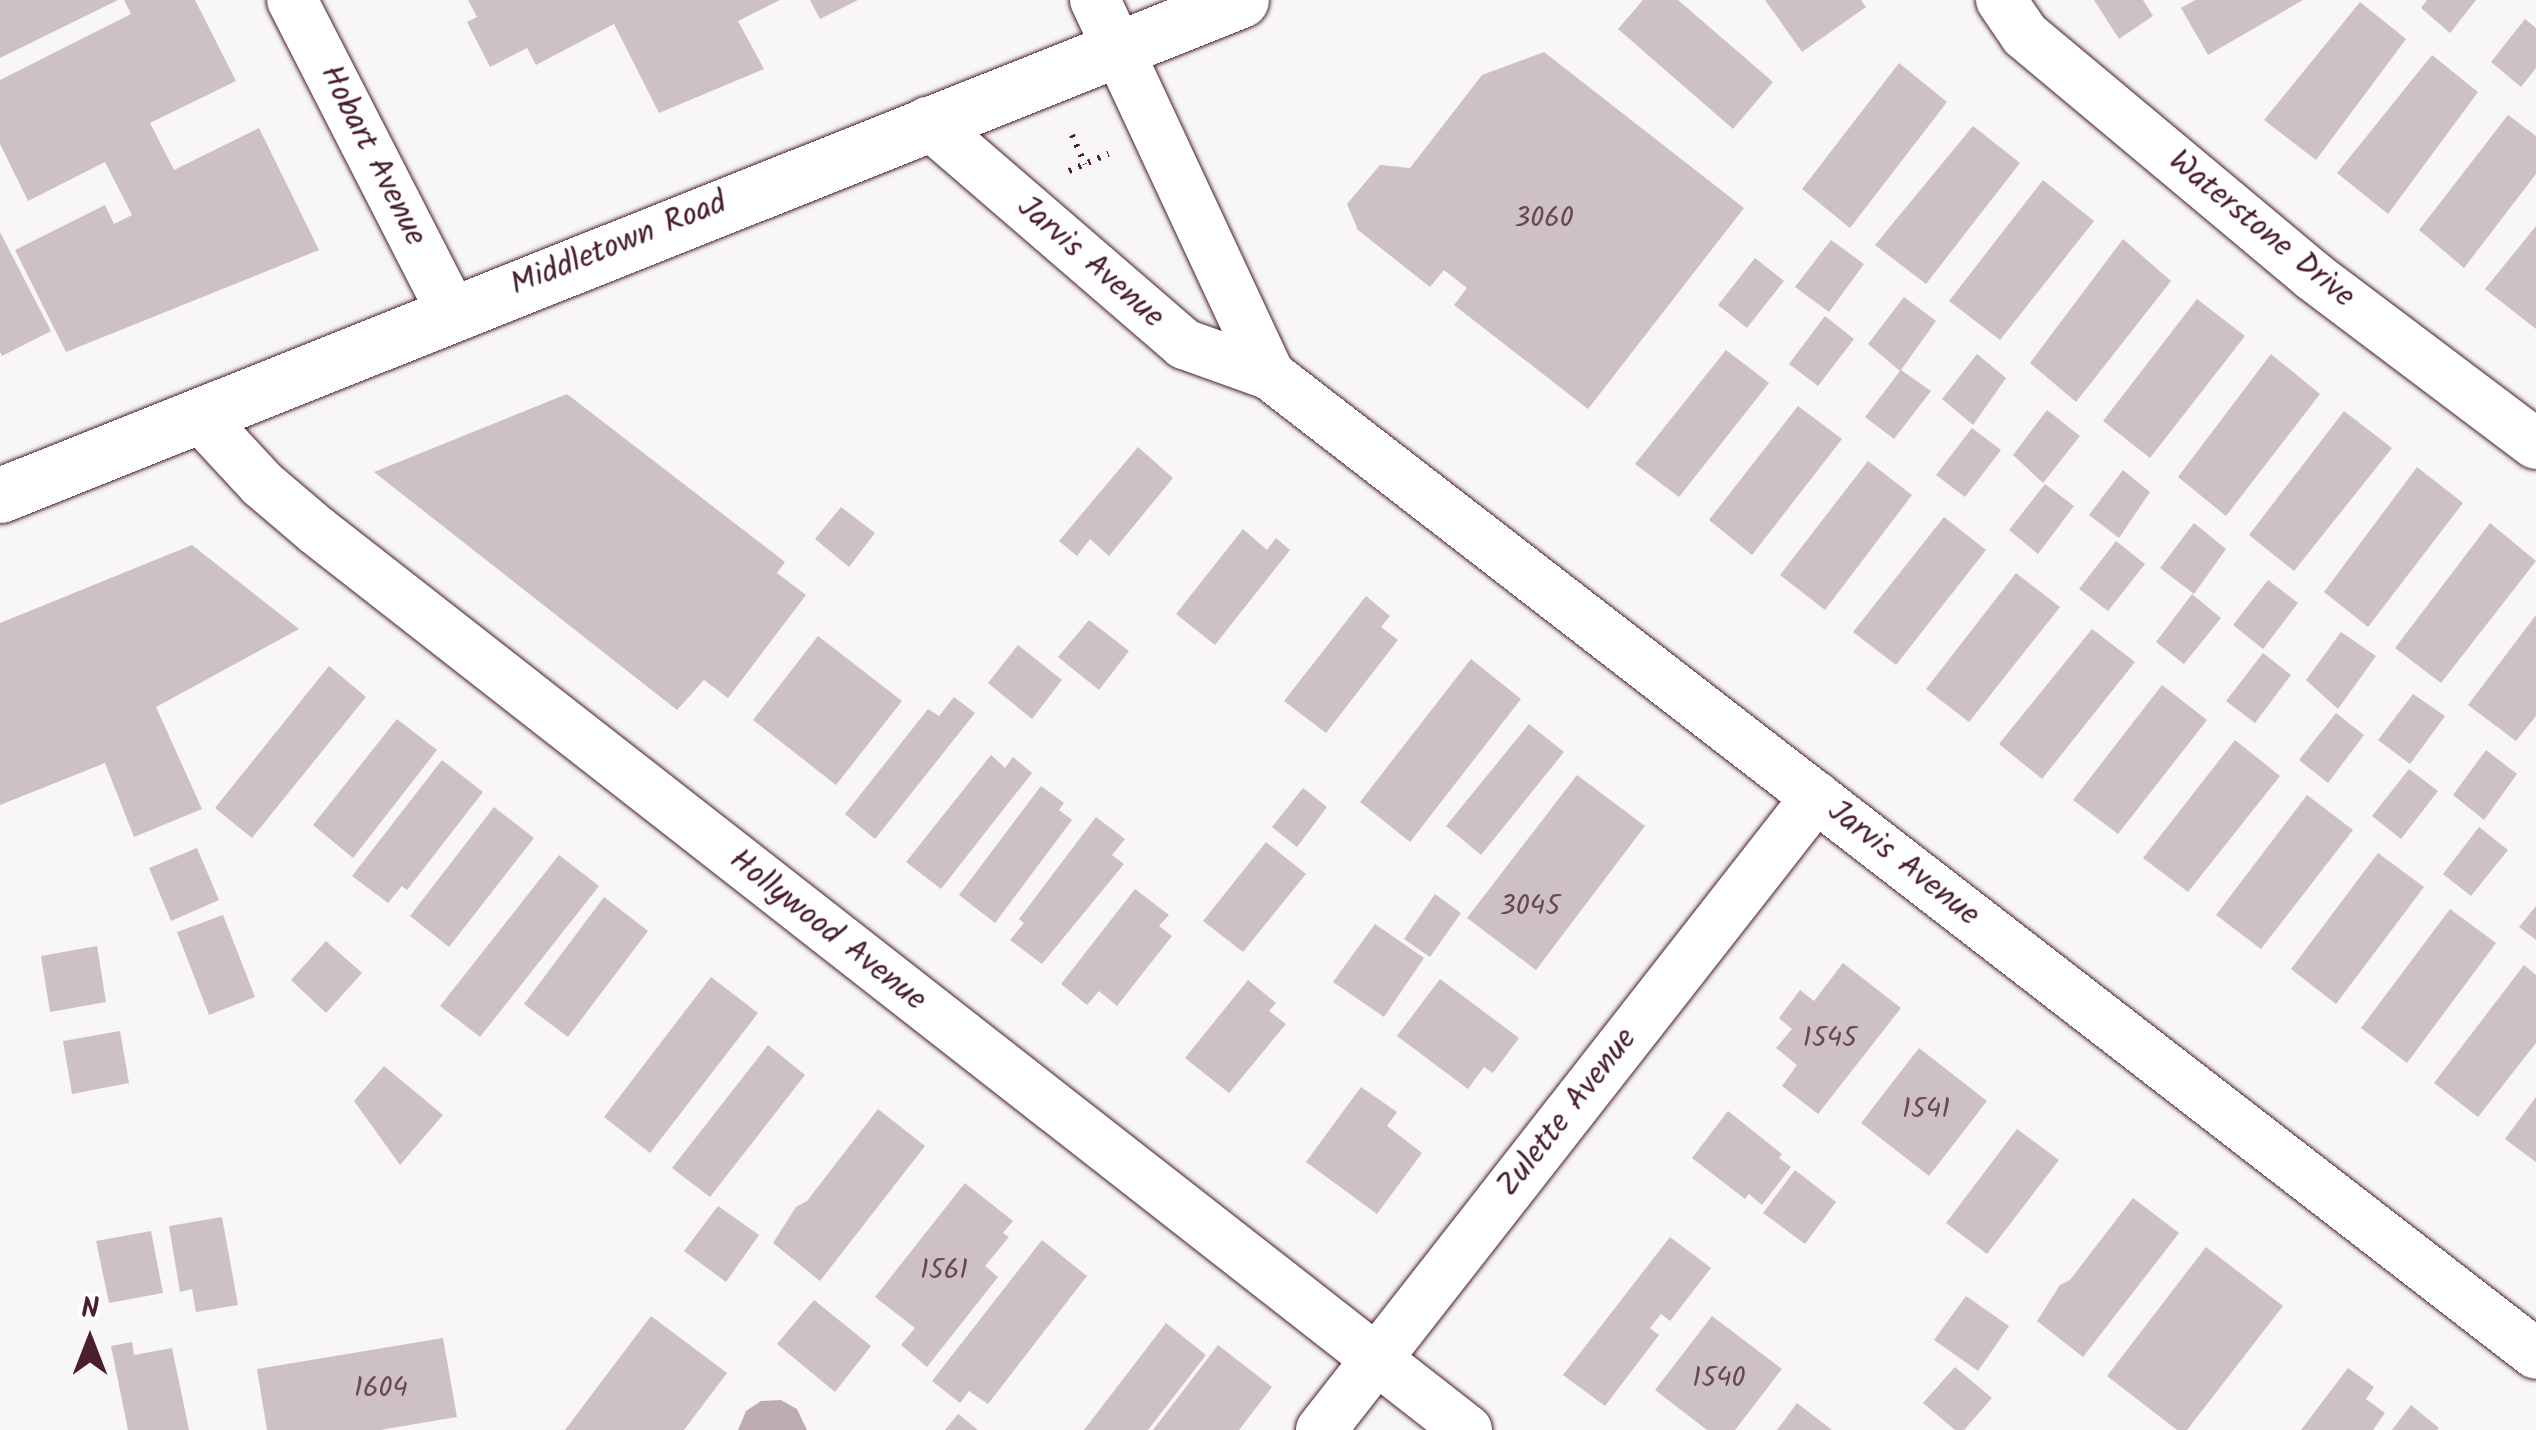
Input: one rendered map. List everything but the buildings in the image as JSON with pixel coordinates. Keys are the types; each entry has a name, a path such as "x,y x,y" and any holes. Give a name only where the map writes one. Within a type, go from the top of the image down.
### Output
{"street":[{"name":"Hobart Avenue","path":"292,0 452,312"},
{"name":"Middletown Road","path":"0,494 200,417 927,122 1107,24 1241,0"},
{"name":"Waterstone Drive","path":"2001,0 2025,34 2313,276 2536,444"},
{"name":"Jarvis Avenue","path":"1107,24 1270,375"},
{"name":"Jarvis Avenue","path":"927,122 1184,344 1270,375 2536,1354"},
{"name":"Hollywood Avenue","path":"200,417 262,484 316,530 1466,1430"},
{"name":"Zulette Avenue","path":"1321,1430 1816,797"}],"path":[{"path":"1072,135 1085,164"},
{"path":"1058,175 1109,154"}],"shaded area":[{"path":"781,1400 797,1409 807,1430 738,1430 746,1411 761,1401"}]}
